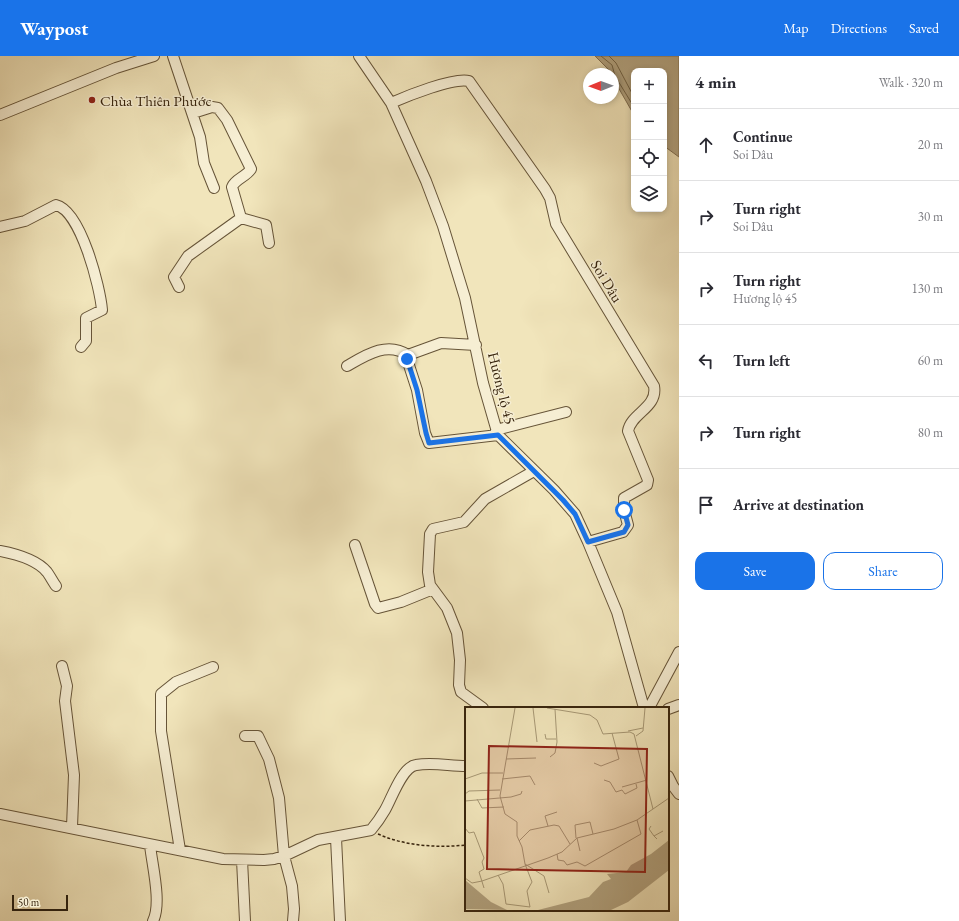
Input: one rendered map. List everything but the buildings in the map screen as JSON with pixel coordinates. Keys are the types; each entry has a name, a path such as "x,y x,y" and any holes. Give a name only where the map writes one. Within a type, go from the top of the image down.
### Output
{"street":[{"path":"0,115 116,68 154,56"},
{"path":"173,56 181,83 193,113 200,137 204,163 214,188"},
{"name":"Hương lộ 45","path":"359,56 391,103 426,181 443,226 465,298 483,383 497,433 559,495 575,514 617,612 644,707"},
{"name":"Soi Dâu","path":"391,103 450,83 463,80 469,81 545,189 550,198 556,224 654,386 655,393 650,404 629,425 628,431 648,480 647,485 624,498 624,510 628,525 624,532 588,542"},
{"path":"193,113 212,107 218,108 227,120 251,168 249,173 233,183 232,187 241,218"},
{"path":"0,227 26,221 56,205 65,210 82,236 86,249 91,258 102,310 86,318 86,340 81,347"},
{"path":"241,218 266,225 269,243"},
{"path":"179,287 174,277 188,256 241,218"},
{"path":"408,355 441,343 476,345"},
{"path":"347,366 377,350 390,349 403,352 408,355"},
{"path":"408,355 407,359 417,390 429,443 497,433 566,412"},
{"path":"482,707 461,692 459,685 460,660 457,633 447,608 433,589 429,578 428,557 430,534 434,529 464,522 485,499 534,471"},
{"path":"355,545 375,604 378,608 401,602 433,589"},
{"path":"0,551 14,554 32,561 47,572 56,586"},
{"path":"650,707 679,652"},
{"path":"62,666 67,686 65,701 74,775 72,828"},
{"path":"180,850 161,731 161,694 176,682 212,667"},
{"path":"669,709 679,705"},
{"path":"245,736 258,736 276,782 282,818 284,856 292,886 294,909 293,921"},
{"path":"0,814 223,859 264,860 284,856 318,840 336,838 371,830 380,819 401,779 409,768 414,765 465,766"},
{"path":"669,778 679,794"},
{"path":"336,838 340,921"},
{"path":"150,845 155,878 157,914 153,921"},
{"path":"242,860 246,921"}],"path":[{"path":"371,830 394,841 444,847 465,846"}],"water":[{"path":"595,56 679,56 679,157 667,148 667,68 631,68 631,110 619,89 619,68 607,68"}],"place":[{"name":"Chùa Thiên Phước","path":"92,100"}],"route":[{"path":"407,359 417,390 429,443 498,435 554,490 575,514 588,542 624,532 628,525 624,510"}]}
